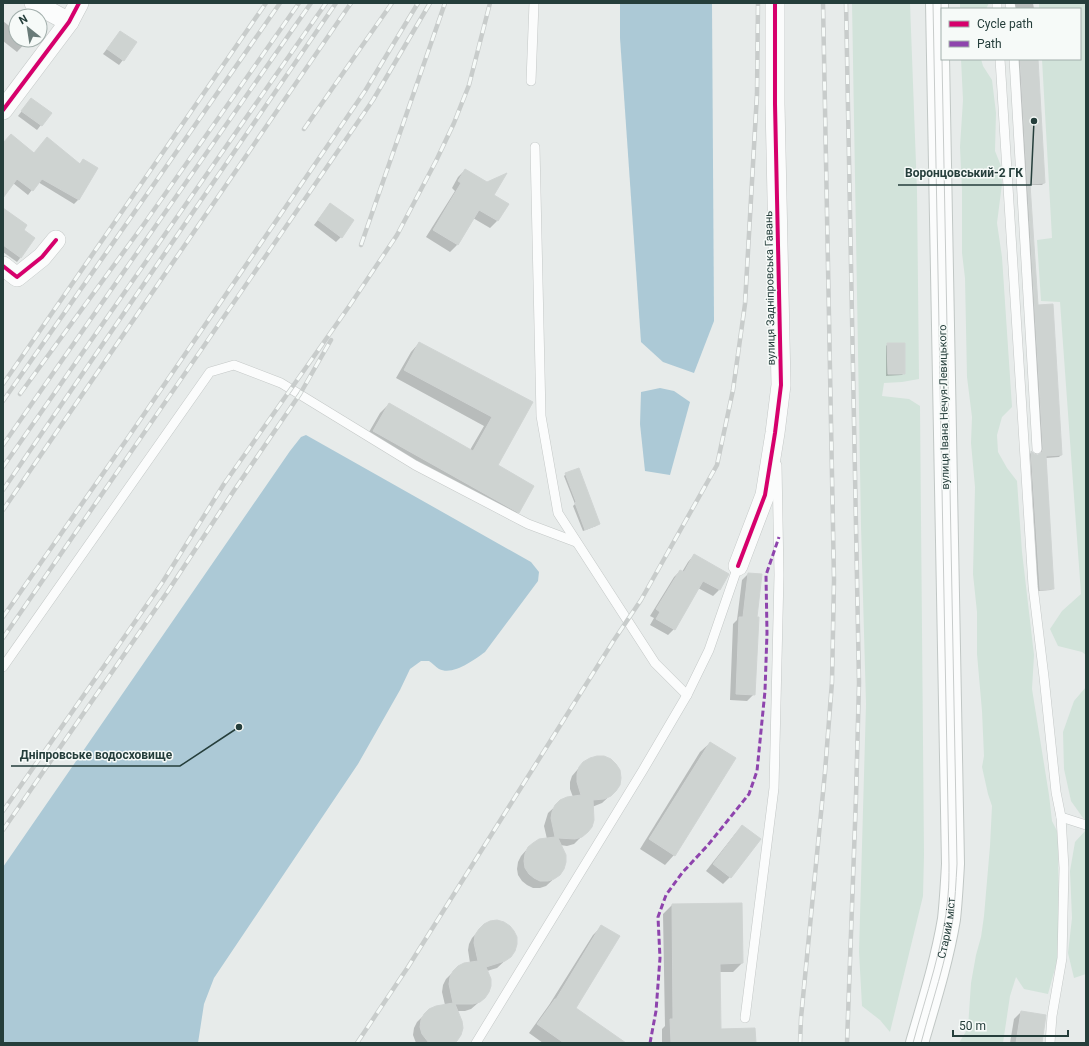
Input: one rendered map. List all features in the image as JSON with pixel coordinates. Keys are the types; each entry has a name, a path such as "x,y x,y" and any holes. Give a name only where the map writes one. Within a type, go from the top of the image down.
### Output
{"main road":[{"name":"вулиця Івана Нечуя-Левицького","path":"937,3 952,810"},
{"name":"Старий міст","path":"917,1043 942,952 952,896 952,810"}],"street":[{"path":"34,3 69,22"},
{"path":"3,110 69,22 79,3"},
{"name":"вулиця Задніпровська Гавань","path":"738,566 765,495 781,385 775,112 775,3"},
{"path":"3,266 17,277 42,257 56,240"}],"lane":[{"path":"531,81 534,3"},
{"path":"1000,60 1033,586 1056,792 1061,817 1064,868 1062,958 1052,1016 1050,1043"},
{"path":"1014,60 1037,449"},
{"path":"535,147 541,416 558,513 655,663 687,695"},
{"path":"3,667 210,372 234,365 281,383 415,465 528,524 576,542"},
{"path":"745,1018 774,788 779,575 778,485 775,434"},
{"path":"476,1043 639,777 687,695 709,650 738,566"},
{"path":"1061,817 1086,825"}],"shaded area":[{"path":"852,3 910,3 917,191 919,379 884,383 882,396 909,399 920,406 924,855 923,896 890,1032 880,1020 862,1006 859,952 866,704 861,526"},
{"path":"960,3 989,3 986,8 960,8"},
{"path":"1039,3 1086,3 1086,655 1082,652 1058,646 1050,629 1062,611 1081,594 1060,302 1041,301 1037,240 1052,238 1042,60 1081,60 1081,8 1039,8"},
{"path":"961,60 981,60 983,66 992,80 996,113 995,151 1001,166 1002,184 997,223 1002,257 1012,407 1002,417 997,435 998,452 1007,468 1017,481 1022,552 1034,655 1032,689 1052,821 1058,833 1059,954 1048,994 1024,989 1016,977 1010,996 1003,1043 959,1043 968,1028 971,983 984,916 992,806 982,767 984,756 982,711 977,654 977,612 973,574 975,487 971,443 972,417 967,377 965,278 962,253 960,147 963,100"},
{"path":"1086,687 1086,822 1071,801 1064,769 1063,732 1074,701"},
{"path":"1086,830 1086,974 1074,978 1068,953 1072,918 1070,871 1075,842"}],"water":[{"path":"620,3 712,3 714,321 694,373 663,362 641,342 620,38"},
{"path":"660,388 674,391 690,402 670,475 645,471 640,424 641,392"},
{"path":"306,435 531,562 539,572 538,581 485,652 475,659 457,669 445,671 439,669 429,661 421,661 410,669 400,690 358,764 214,978 204,1004 198,1043 3,1043 3,867 290,451 301,437"}],"building":[{"path":"120,31 137,42 124,61 107,49"},
{"path":"1020,60 1038,60 1045,183 1030,184 1038,305 1053,304 1062,455 1046,456 1054,589 1040,590 1031,451 1038,455 1043,449"},
{"path":"31,98 52,113 42,126 21,111"},
{"path":"11,134 34,153 47,137 80,164 83,159 98,168 79,200 42,179 33,191 17,179 3,198 3,143"},
{"path":"465,169 487,182 507,173 494,195 509,204 498,221 479,210 458,245 433,230 461,183 458,181"},
{"path":"330,203 354,220 342,238 318,220"},
{"path":"3,208 27,225 24,230 35,238 21,258 3,245"},
{"path":"419,342 533,402 498,465 534,486 519,513 373,431 389,403 473,451 492,417 404,370"},
{"path":"887,343 905,343 905,374 888,374"},
{"path":"579,468 600,524 585,530 565,473"},
{"path":"694,554 729,574 720,590 703,581 675,630 656,619 660,612 656,609 680,570 684,572"},
{"path":"748,573 762,574 757,617 759,617 755,695 736,694 739,617 743,617"},
{"path":"710,742 736,758 675,856 649,839"},
{"path":"597,756 604,756 611,759 616,764 620,770 620,785 611,796 604,799 593,800 594,820 592,827 588,832 582,837 575,839 558,838 566,855 564,869 560,875 554,879 540,881 529,874 525,868 525,854 528,847 539,839 555,837 551,818 555,805 560,800 567,797 581,795 577,782 579,767 583,762"},
{"path":"742,825 761,839 731,878 713,864"},
{"path":"742,903 743,963 720,964 721,1029 755,1028 756,1043 671,1043 670,1019 673,1019 672,904"},
{"path":"497,920 504,922 514,931 517,937 515,951 511,957 505,961 486,967 491,979 491,986 485,998 480,1002 473,1004 455,1004 462,1021 463,1028 457,1041 454,1043 429,1043 422,1034 420,1027 424,1014 429,1009 436,1006 453,1003 449,984 453,971 464,963 478,961 474,943 475,935 484,924"},
{"path":"601,925 620,936 576,1008 626,1043 564,1043 537,1024 556,999"},
{"path":"1021,1011 1046,1015 1042,1043 1016,1043"}],"tram line":[{"path":"913,1043 943,933 949,880 933,3"},
{"path":"941,3 941,8"},
{"path":"921,1043 943,966 950,935 954,912 957,864 942,60"}],"railway":[{"path":"3,384 266,3"},
{"path":"3,401 280,3"},
{"path":"20,394 144,224 299,3"},
{"path":"3,445 311,3"},
{"path":"3,467 326,3"},
{"path":"3,490 336,3"},
{"path":"3,510 351,3"},
{"path":"304,129 392,3"},
{"path":"3,617 125,442 365,91 418,3"},
{"path":"3,638 373,100 430,3"},
{"path":"361,245 445,3"},
{"path":"3,811 162,583 224,484 350,305 397,235 454,123 469,85 490,3"},
{"path":"357,1043 408,967 614,640 641,600 717,465 733,390 745,304 757,94 758,3"},
{"path":"800,1043 801,1018 825,772 832,682 834,580 823,3"},
{"path":"846,3 859,683 847,1043"},
{"path":"3,830 168,591 300,394 331,340"}],"marked path":[{"path":"650,1043 656,1011 660,958 658,917 666,895 682,873 708,845 749,794 757,771 765,691 767,633 766,575 779,537"}],"cycle path":[{"path":"3,110 69,22 79,3"},
{"path":"738,566 765,495 781,385 775,104 775,3"},
{"path":"3,266 17,277 42,257 56,240"}],"place":[{"name":"Воронцовський-2 ГК","path":"1034,121"},
{"name":"Дніпровське водосховище","path":"239,727"}]}
